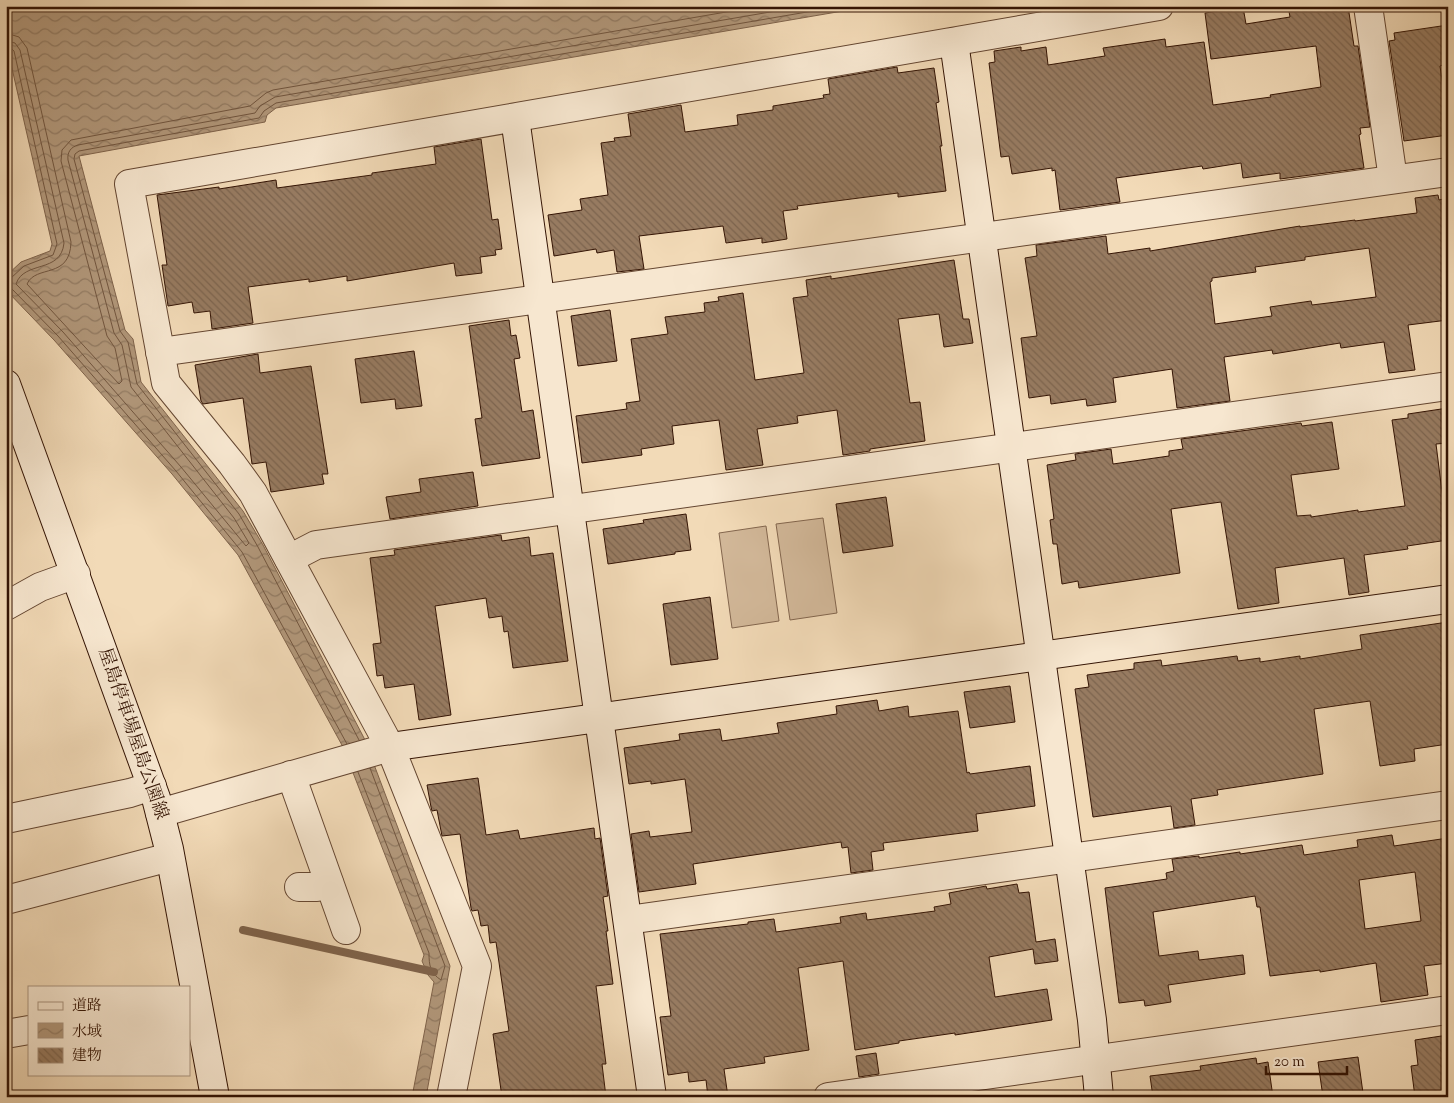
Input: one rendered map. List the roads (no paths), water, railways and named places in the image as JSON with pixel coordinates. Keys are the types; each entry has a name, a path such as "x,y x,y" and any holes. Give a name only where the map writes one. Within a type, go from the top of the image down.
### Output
{"street":[{"path":"451,1097 477,966 382,750 289,559 263,510 243,478 166,384 129,184 1159,6"},
{"path":"1368,6 1393,179"},
{"path":"954,42 1069,858 1096,1059 1099,1097"},
{"path":"514,118 652,1097"},
{"path":"160,352 1448,172"},
{"name":"屋島停車場屋島公園線","path":"6,384 76,574 160,813 170,856 193,1000 215,1097"},
{"path":"289,559 316,545 1448,386"},
{"path":"6,606 40,587 76,574"},
{"path":"160,813 382,750 1448,599"},
{"path":"292,775 346,930"},
{"path":"6,819 130,793 152,786"},
{"path":"628,920 1448,805"},
{"path":"6,900 170,856"},
{"path":"299,887 317,887 329,883"},
{"path":"828,1097 1448,1010"},
{"path":"6,1034 28,1030"}],"water":[{"path":"10,6 872,6 276,108 267,115 265,122 79,156 125,330 133,339 141,382 243,511 263,545 364,738 450,966 426,1097 412,1097 434,982 428,975 422,961 424,955 343,747 238,555 172,474 54,340 6,290 6,276 21,262 50,251 52,244 6,42 6,8"}],"waterway":[{"path":"243,930 434,972"}]}
